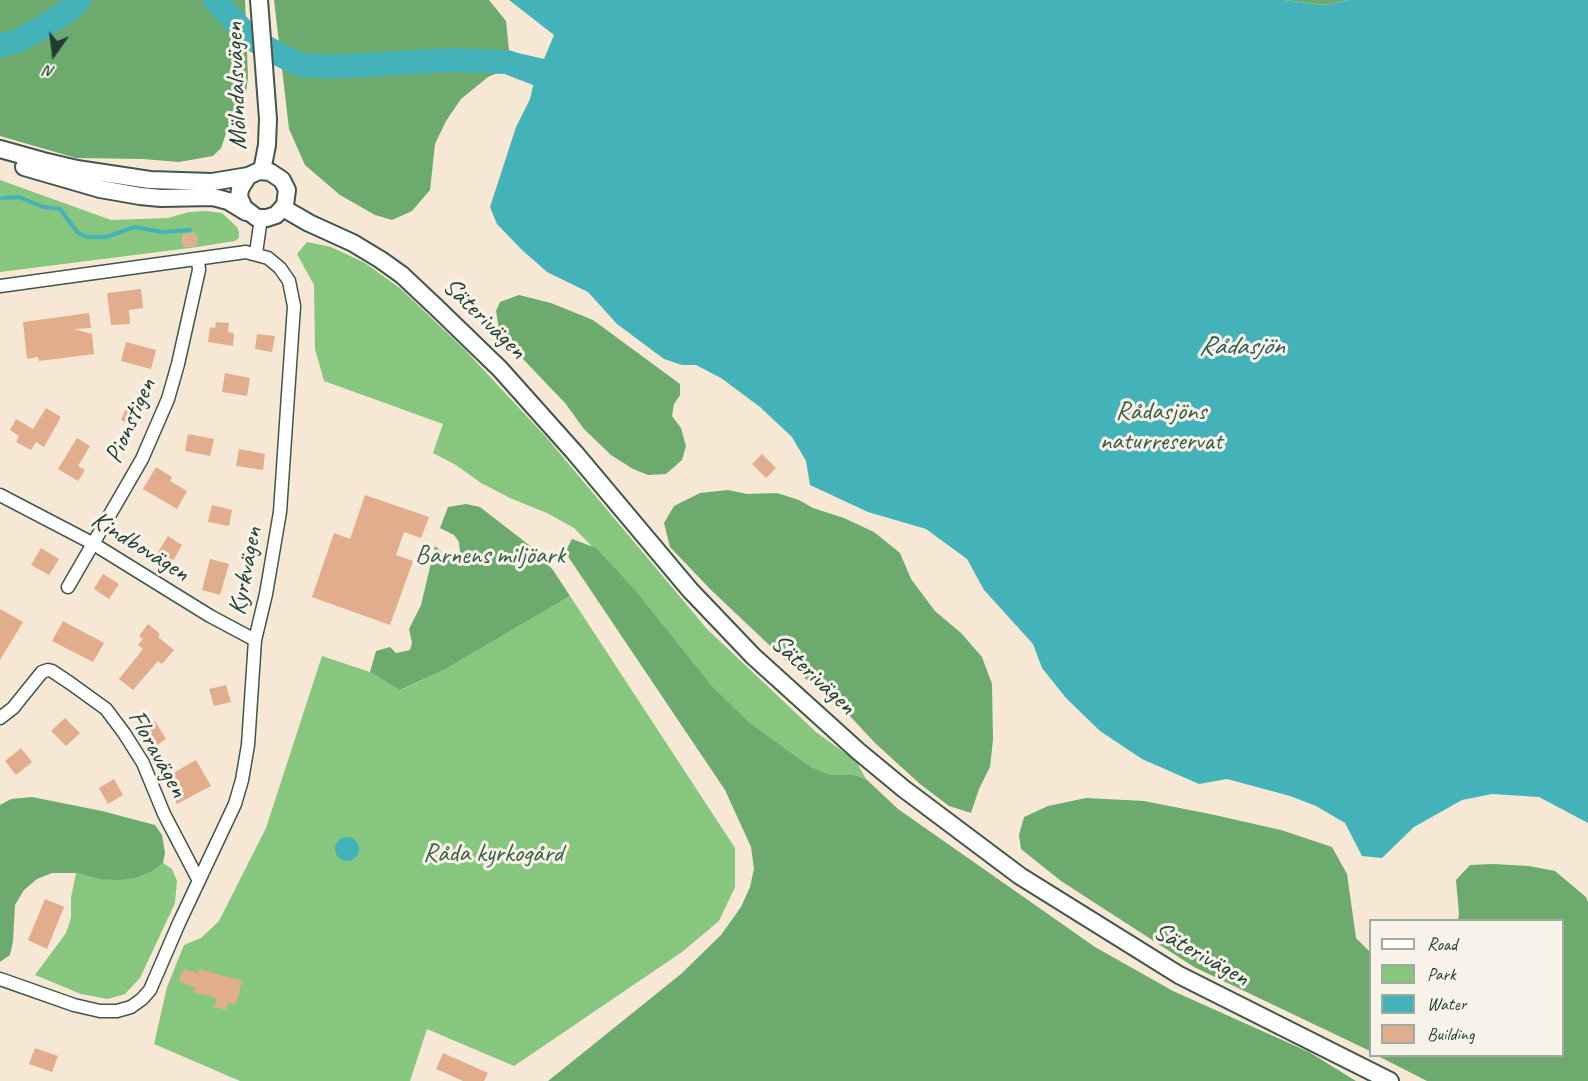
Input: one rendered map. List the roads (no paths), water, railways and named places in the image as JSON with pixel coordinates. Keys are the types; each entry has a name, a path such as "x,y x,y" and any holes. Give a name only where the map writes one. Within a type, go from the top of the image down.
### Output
{"street":[{"name":"Mölndalsvägen","path":"255,173 268,137 259,0"},
{"path":"0,148 77,169 150,180 212,182 255,173 273,173 284,183 287,197 283,208 273,216 254,215 228,201 213,197 140,196 100,189 0,160"},
{"path":"0,286 246,252 256,253 254,215 242,205 239,193 243,182 255,173"},
{"name":"Säterivägen","path":"283,208 369,252 402,275 430,301 501,369 690,590 753,656 858,752 904,789 1020,876 1179,975 1390,1081"},
{"name":"Kyrkvägen","path":"0,979 74,1005 100,1011 117,1011 131,1007 142,999 150,990 235,804 243,780 249,734 255,640 266,594 279,512 294,306 289,281 280,268 268,258 256,253"},
{"name":"Pionstigen","path":"68,587 142,459 168,399 188,322 199,270 198,260"},
{"name":"Kindbovägen","path":"0,495 93,543 210,616 255,640"},
{"name":"Floravägen","path":"0,718 13,708 42,672 48,670 106,709 142,763 164,814 199,881"}],"water":[{"name":"Rådasjön","path":"509,0 1284,0 1325,5 1349,0 1588,0 1588,823 1539,797 1492,794 1462,800 1414,827 1382,858 1362,856 1345,823 1316,806 1290,796 1227,779 1199,784 1142,759 1100,731 1066,698 1042,668 1033,644 984,590 967,559 926,529 868,512 810,485 806,461 792,437 760,407 721,378 696,365 682,365 664,359 617,324 588,292 547,272 497,224 490,207 516,127 530,99 534,82 505,70 509,51 544,59 554,35"},
{"path":"347,837 356,840 359,849 356,858 347,861 338,858 335,849 338,840"}],"waterway":[{"path":"0,45 16,42 43,27 73,7 79,0"},
{"path":"215,0 249,37 301,65 329,67 450,60 507,62 538,74"},
{"path":"2,198 19,197 43,207 60,209 78,233 87,237 106,237 135,227 162,232 190,230"}],"park label":[{"name":"Rådasjöns naturreservat","path":"1161,427"},
{"name":"Barnens miljöark","path":"490,556"},
{"name":"Råda kyrkogård","path":"493,854"}]}
